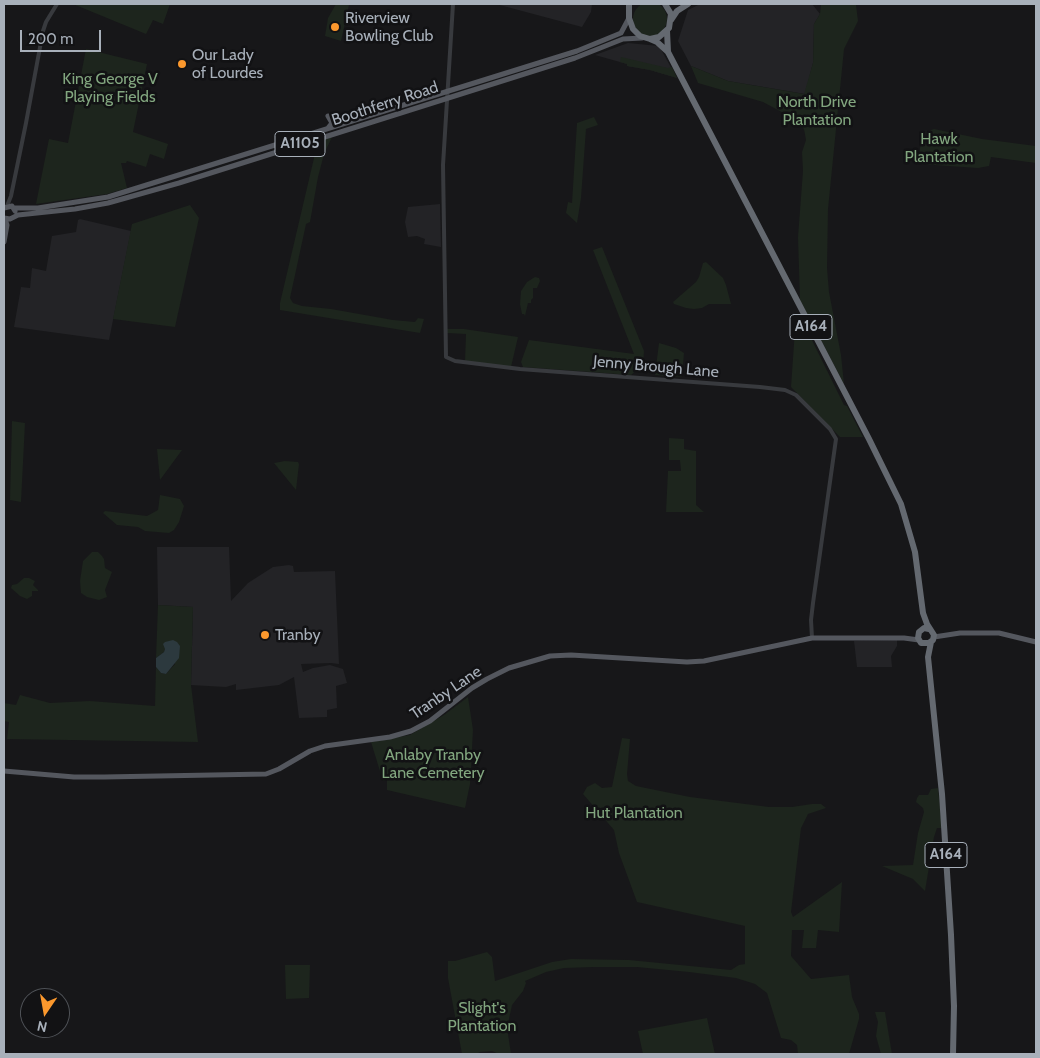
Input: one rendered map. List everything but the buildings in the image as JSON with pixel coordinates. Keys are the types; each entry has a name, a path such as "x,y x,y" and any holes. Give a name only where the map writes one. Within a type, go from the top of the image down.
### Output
{"highway":[{"path":"629,4 632,29 636,33 648,38 659,36 667,31 677,11 688,4"},
{"path":"629,16 635,4"},
{"path":"665,4 671,14 671,21"},
{"name":"A164","path":"667,31 668,52 901,504 914,552 923,613 931,634 928,657 942,794 951,926 954,1006 953,1054"},
{"name":"A164","path":"648,38 657,42 668,52"},
{"name":"A164","path":"923,613 919,637 928,657"},
{"path":"924,628 931,634 926,644 919,637 924,628"}],"main road":[{"name":"Boothferry Road","path":"8,219 108,204 180,183 602,42 621,33 629,16"},
{"name":"Boothferry Road","path":"9,207 38,208 108,197 328,129 575,58 624,39 648,38"},
{"path":"328,116 332,123 328,129"},
{"path":"4,242 8,219 16,212 9,207"},
{"path":"931,634 999,634 1036,642"},
{"name":"Tranby Lane","path":"4,771 97,777 266,774 279,769 310,751 325,746 390,737 411,731 430,721 486,679 509,668 541,658 571,654 687,662 704,661 812,638 919,637"}],"street":[{"path":"9,207 43,31 57,4"},
{"path":"447,94 453,4"},
{"name":"Jenny Brough Lane","path":"447,94 442,165 446,357 450,360 520,369 785,390 796,395 830,429 836,439 813,603 811,620 812,638"}],"shaded area":[{"path":"496,4 592,4 591,12 582,27"},
{"path":"700,4 812,4 820,14 814,24 813,63 805,94 728,81 691,66 678,41 688,10"},
{"path":"628,43 659,46 677,78 627,66 627,64 595,55"},
{"path":"440,204 441,247 424,244 425,239 417,236 408,237 405,222 408,207"},
{"path":"78,220 131,231 109,340 14,327 21,287 30,288 32,268 46,271 52,236 76,232"},
{"name":"Tranby","path":"157,547 229,547 231,601 248,583 273,567 289,565 293,566 294,572 335,571 339,664 301,664 303,672 330,665 343,669 347,683 336,686 337,708 327,710 327,717 299,718 294,677 279,685 236,690 236,684 226,687 191,685 193,607 158,605"},
{"path":"173,640 180,646 179,658 166,674 161,673 156,667 156,658 164,652 163,644"},
{"path":"897,640 897,646 891,656 892,667 857,667 854,641"}],"green space":[{"path":"650,2 657,3 662,7 666,12 666,26 662,31 657,35 650,36 643,35 638,31 634,26 633,19 634,12 638,7 643,3"},
{"path":"73,4 170,4 163,24 153,20 146,34"},
{"name":"Riverview Bowling Club","path":"336,4 349,5 341,41 325,36 328,18"},
{"name":"North Drive Plantation","path":"821,4 856,5 858,21 844,49 828,209 827,268 829,292 841,355 844,384 800,300 798,237 803,171 802,152 806,140 804,129 791,117 763,102 698,83 691,66 728,81 804,94 813,63 814,24 820,14"},
{"name":"King George V Playing Fields","path":"86,49 147,64 133,132 168,144 164,159 150,154 146,167 127,161 126,163 121,163 127,188 107,194 36,204 49,139 68,143"},
{"path":"621,57 668,68 672,67 677,78 627,66 627,64 620,62"},
{"path":"594,117 598,125 586,129 581,198 577,223 566,213 568,202 572,203 577,123"},
{"name":"Hawk Plantation","path":"934,129 982,139 1036,146 1036,163 991,157 989,166 978,168 920,164 920,148 925,132"},
{"path":"332,137 324,154 318,177 310,222 306,224 290,298 293,303 302,306 393,320 415,322 418,318 424,319 420,333 280,310 280,303 318,141"},
{"path":"190,205 199,218 175,327 113,319 132,224"},
{"path":"602,247 644,351 643,365 631,375 523,367 521,362 529,340 634,354 593,250"},
{"path":"706,262 723,278 731,304 709,304 702,308 694,309 674,304 673,302 696,282 703,263"},
{"path":"535,277 539,278 540,281 537,288 533,288 533,298 531,303 528,303 525,316 522,314 520,304 521,291 527,282"},
{"path":"799,314 844,405 847,406 863,437 840,437 791,387 796,315"},
{"path":"447,329 464,329 518,337 511,367 465,362 466,334 447,333"},
{"path":"659,343 676,348 684,353 682,377 655,375"},
{"path":"12,421 25,423 21,502 10,500"},
{"path":"669,438 684,439 684,449 696,451 696,505 704,512 666,512 668,471 681,471 680,460 669,460"},
{"path":"157,449 182,450 160,480"},
{"path":"285,461 298,462 299,464 296,490 274,463"},
{"path":"160,495 180,499 184,506 179,522 174,530 169,533 145,531 138,527 117,525 103,513 105,511 147,516 158,510"},
{"path":"92,552 98,552 102,556 105,568 112,572 105,590 107,597 99,600 87,597 81,593 80,581 83,561"},
{"path":"24,578 35,581 33,585 38,590 32,591 32,596 27,599 11,588 12,585 17,584"},
{"path":"158,605 193,607 191,685 198,742 7,739 9,722 4,721 4,703 16,705 20,695 50,703 90,701 155,706 156,667 161,673 166,674 175,664 165,649 156,658"},
{"name":"Anlaby Tranby Lane Cemetery","path":"468,697 473,730 470,784 465,808 387,790 387,780 383,781 371,742 410,735 444,715"},
{"path":"622,738 630,739 627,774 628,781 636,786 690,797 769,807 821,804 826,808 808,814 801,828 791,912 793,917 842,882 839,932 818,930 816,948 802,948 804,930 792,930 791,956 811,979 849,975 852,997 859,1014 859,1019 849,1054 798,1054 797,1045 791,1040 781,1038 767,993 755,984 736,978 689,972 637,967 593,967 564,968 546,972 525,981 523,991 512,1005 509,1019 508,1034 511,1054 499,1054 492,1051 462,1054 448,978 448,961 455,961 487,952 492,957 495,981 552,962 571,959 629,960 731,970 745,964 745,926 637,902 619,853 614,830 583,794 587,787 595,783 602,788 612,787"},
{"path":"938,788 942,828 937,828 934,837 925,891 913,879 882,866 913,865 918,833 924,812 923,808 916,802 917,798 919,795 928,795 931,789"},
{"path":"285,965 310,965 309,998 286,999"},
{"path":"875,1012 885,1012 892,1054 881,1054 876,1036 878,1022"},
{"path":"707,1018 715,1054 643,1054 638,1031"}],"place":[{"name":"Riverview Bowling Club","path":"335,27"},
{"name":"Our Lady of Lourdes","path":"182,64"},
{"name":"Tranby","path":"265,635"}],"park label":[{"name":"Hut Plantation","path":"634,813"},
{"name":"Slight's Plantation","path":"482,1017"}]}
